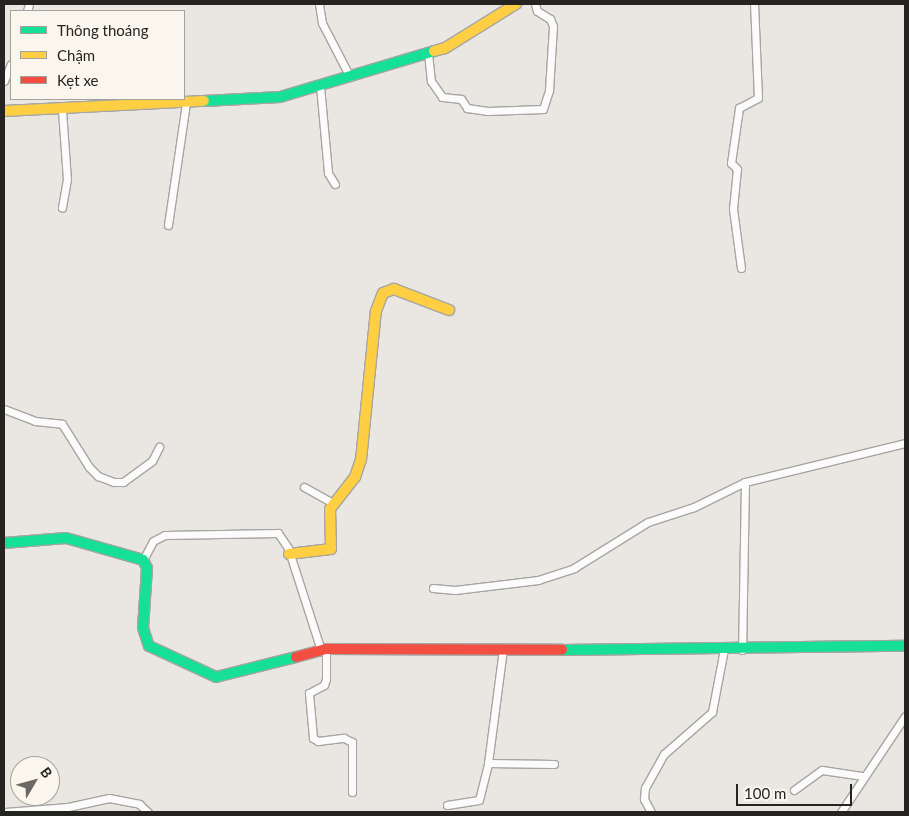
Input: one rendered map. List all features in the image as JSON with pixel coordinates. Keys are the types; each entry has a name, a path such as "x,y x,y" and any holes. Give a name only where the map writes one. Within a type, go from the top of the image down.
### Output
{"street":[{"path":"319,4 322,23 350,77"},
{"path":"4,111 62,110 280,97 428,53 456,42 516,4"},
{"path":"428,53 431,81 442,97 462,99 467,108 488,111 542,109 550,90 553,26 550,19 537,11 535,4"},
{"path":"741,268 733,209 737,169 731,163 739,108 758,98 754,4"},
{"path":"4,81 10,66"},
{"path":"320,86 328,173 335,184"},
{"path":"168,225 186,102"},
{"path":"62,110 67,179 62,208"},
{"path":"289,554 331,549 330,517 333,503 355,477 361,460 372,338 381,297 386,291 394,289 449,310"},
{"path":"4,409 35,421 62,424 89,467 98,476 114,482 122,482 152,461 158,447"},
{"path":"432,588 455,590 538,580 574,568 648,522 694,507 745,482 905,444"},
{"path":"742,650 745,482"},
{"path":"304,487 333,503"},
{"path":"143,560 153,541 172,534 275,532 282,536 323,650 326,679 324,685 309,693 313,738 318,741 344,738 352,742 352,792"},
{"path":"4,543 66,538 143,560 147,568 143,628 149,646 160,653 221,677 323,650 742,650 905,646"},
{"path":"447,805 479,800 488,763 503,649"},
{"path":"651,812 644,799 645,788 664,754 712,712 724,649"},
{"path":"841,812 862,776 905,716"},
{"path":"488,763 554,764"},
{"path":"794,790 822,770 862,776"},
{"path":"5,812 68,807 109,798 139,804 148,812"}],"traffic: fast":[{"path":"204,101 280,97 434,51"},
{"path":"4,543 66,538 143,560 147,568 143,628 149,646 216,677 296,657"},
{"path":"562,650 905,646"}],"traffic: slow":[{"path":"434,51 445,48 516,4"},
{"path":"4,111 204,101"},
{"path":"289,554 331,549 330,509 355,477 361,460 376,311 383,293 394,289 449,310"}],"traffic: jam":[{"path":"296,657 326,649 562,650"}]}
